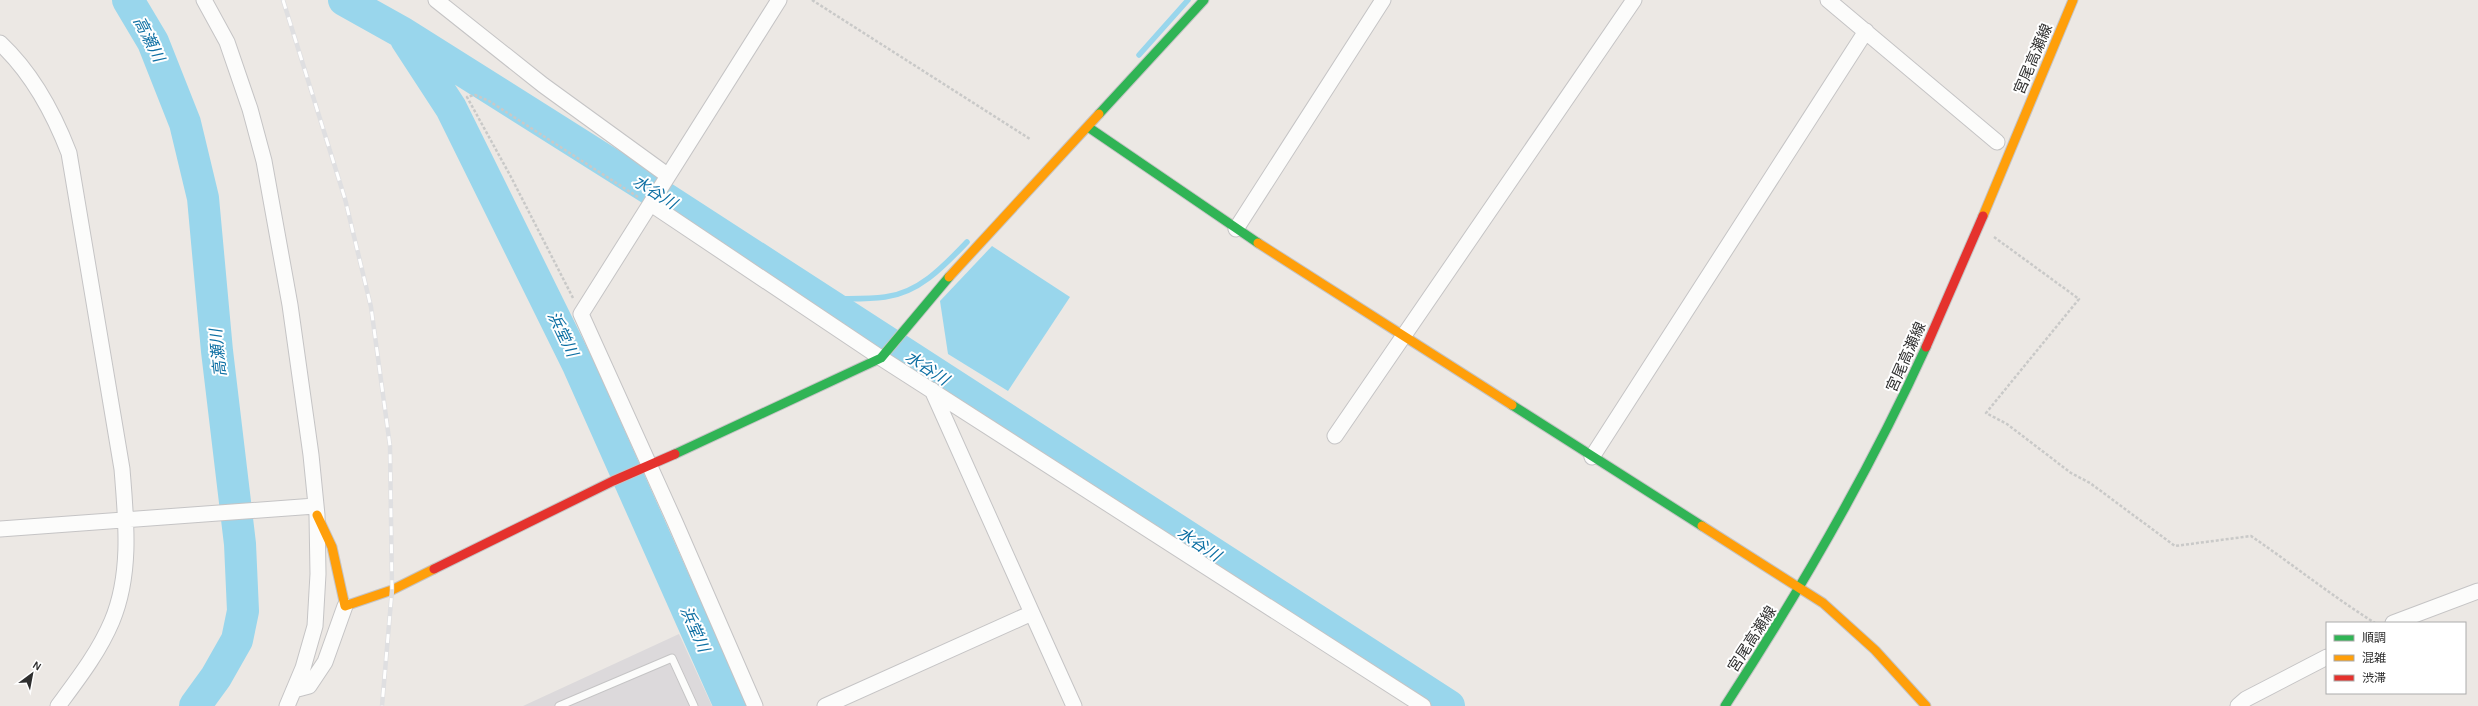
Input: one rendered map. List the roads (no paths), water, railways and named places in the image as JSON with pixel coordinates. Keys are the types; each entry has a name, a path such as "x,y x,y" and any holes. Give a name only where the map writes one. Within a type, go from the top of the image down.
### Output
{"street":[{"path":"204,0 227,42 250,109 264,161 290,305 311,455 318,574 315,626 294,690 287,706"},
{"path":"436,0 665,179"},
{"path":"755,706 646,468 581,314 779,0"},
{"path":"344,606 392,590 614,481 646,468 884,355 925,302 1088,127 1118,91 1204,0"},
{"path":"1236,229 1383,0"},
{"path":"1335,436 1634,0"},
{"path":"1828,0 1997,142"},
{"name":"宮尾高瀬線","path":"1725,706 1800,589 1830,536 1899,404 1978,225 2073,0"},
{"path":"1592,457 1866,32"},
{"path":"0,43 35,87 59,127 69,152 115,423 126,520 126,558 120,594 112,620 94,656 58,706"},
{"path":"1088,127 1236,229 1823,604 1875,650 1926,706"},
{"path":"651,202 884,355 932,390 1423,706"},
{"path":"932,390 1074,706"},
{"path":"0,529 313,509"},
{"path":"294,690 309,686 325,662 344,606 325,526 313,509"},
{"path":"2396,622 2478,591"},
{"path":"825,706 1032,613"},
{"path":"2238,706 2246,699 2326,658"}],"lane":[{"path":"559,706 672,658 694,706"}],"water":[{"path":"992,246 1070,297 1008,391 948,354 940,301"}],"waterway":[{"name":"高瀬川","path":"128,0 153,42 185,123 203,198 217,351 240,544 243,611 237,640 216,677 195,706"},
{"name":"水谷川","path":"344,0 403,33 666,199 1449,706"},
{"path":"1139,55 1188,0"},
{"name":"浜堂川","path":"406,39 451,108 578,365 730,706"},
{"path":"821,299 877,298 909,290 920,284 940,269 967,242"}],"railway":[{"path":"283,0 345,199 371,307 390,446 392,590 382,706"}]}
